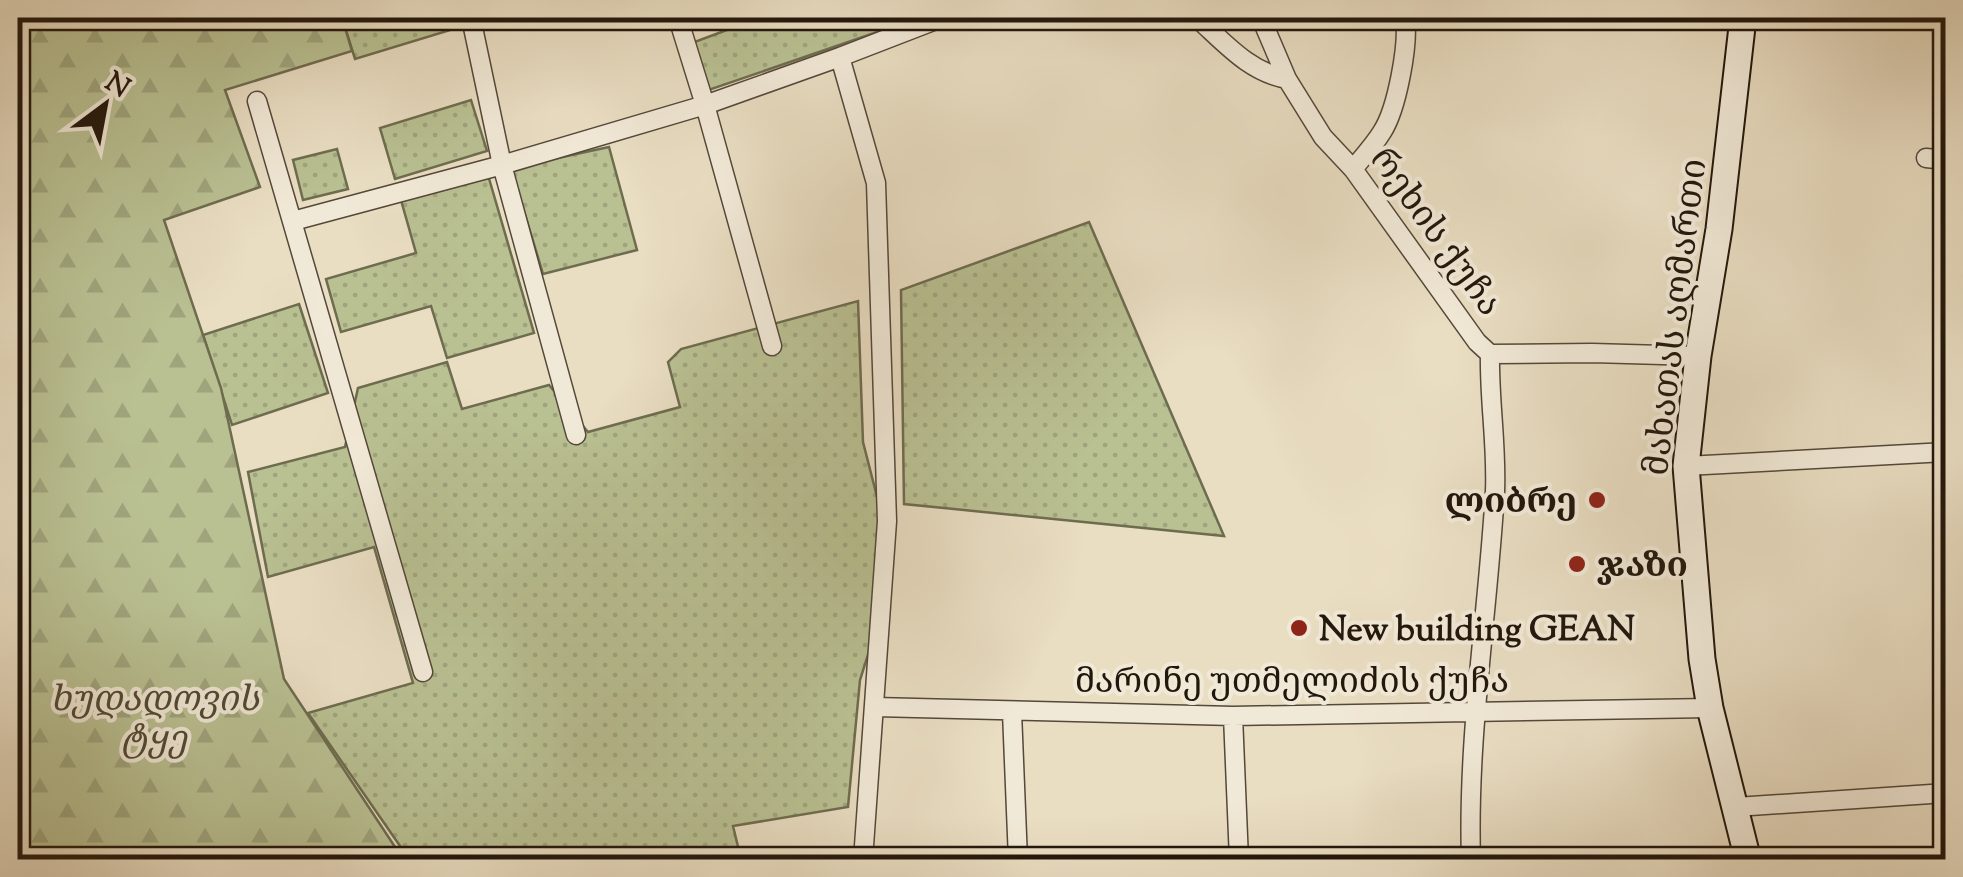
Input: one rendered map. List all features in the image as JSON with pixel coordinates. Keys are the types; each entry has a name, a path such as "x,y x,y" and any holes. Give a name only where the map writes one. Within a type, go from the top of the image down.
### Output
{"main road":[{"name":"მახათას აღმართი","path":"1743,18 1686,466 1700,642 1710,708 1748,860"}],"street":[{"path":"471,18 502,165 576,435"},
{"path":"678,18 772,346"},
{"path":"293,221 705,105 940,18"},
{"path":"1198,18 1246,62 1267,76 1287,79"},
{"name":"რეხის ქუჩა","path":"1261,18 1287,79 1324,136 1353,169 1477,342 1490,354 1698,356"},
{"path":"1353,169 1384,130 1395,100 1404,18"},
{"path":"840,57 876,183 888,521 864,860"},
{"path":"257,101 423,672"},
{"path":"1471,860 1474,712 1496,467 1490,354"},
{"path":"1686,466 1946,452"},
{"name":"მარინე უთმელიძის ქუჩა","path":"875,707 1234,716 1710,708"},
{"path":"1012,712 1018,860"},
{"path":"1234,716 1240,860"},
{"path":"1736,807 1946,792"}],"green space":[{"name":"ხუდადოვის ტყე","path":"18,18 342,18 352,51 225,90 260,187 164,220 221,388 284,679 403,859 18,859"},
{"path":"342,18 454,18 457,28 355,59"},
{"path":"759,18 918,18 697,94 681,47"},
{"path":"471,100 487,151 395,179 380,128"},
{"path":"609,147 637,250 543,274 511,168"},
{"path":"337,149 348,189 303,200 293,160"},
{"path":"488,175 534,333 447,358 431,306 341,332 326,279 416,253 401,200"},
{"path":"1089,222 1224,536 904,504 901,290"},
{"path":"858,301 863,442 884,524 878,623 860,680 848,807 733,826 741,859 409,859 308,713 413,683 374,547 268,577 248,472 345,447 358,388 447,362 462,409 549,385 588,432 680,407 668,362 681,349"},
{"path":"299,304 328,393 232,425 203,335"}],"place":[{"name":"ლიბრე","path":"1597,500"},
{"name":"ჯაზი","path":"1577,564"},
{"name":"New building GEAN","path":"1299,628"}]}
